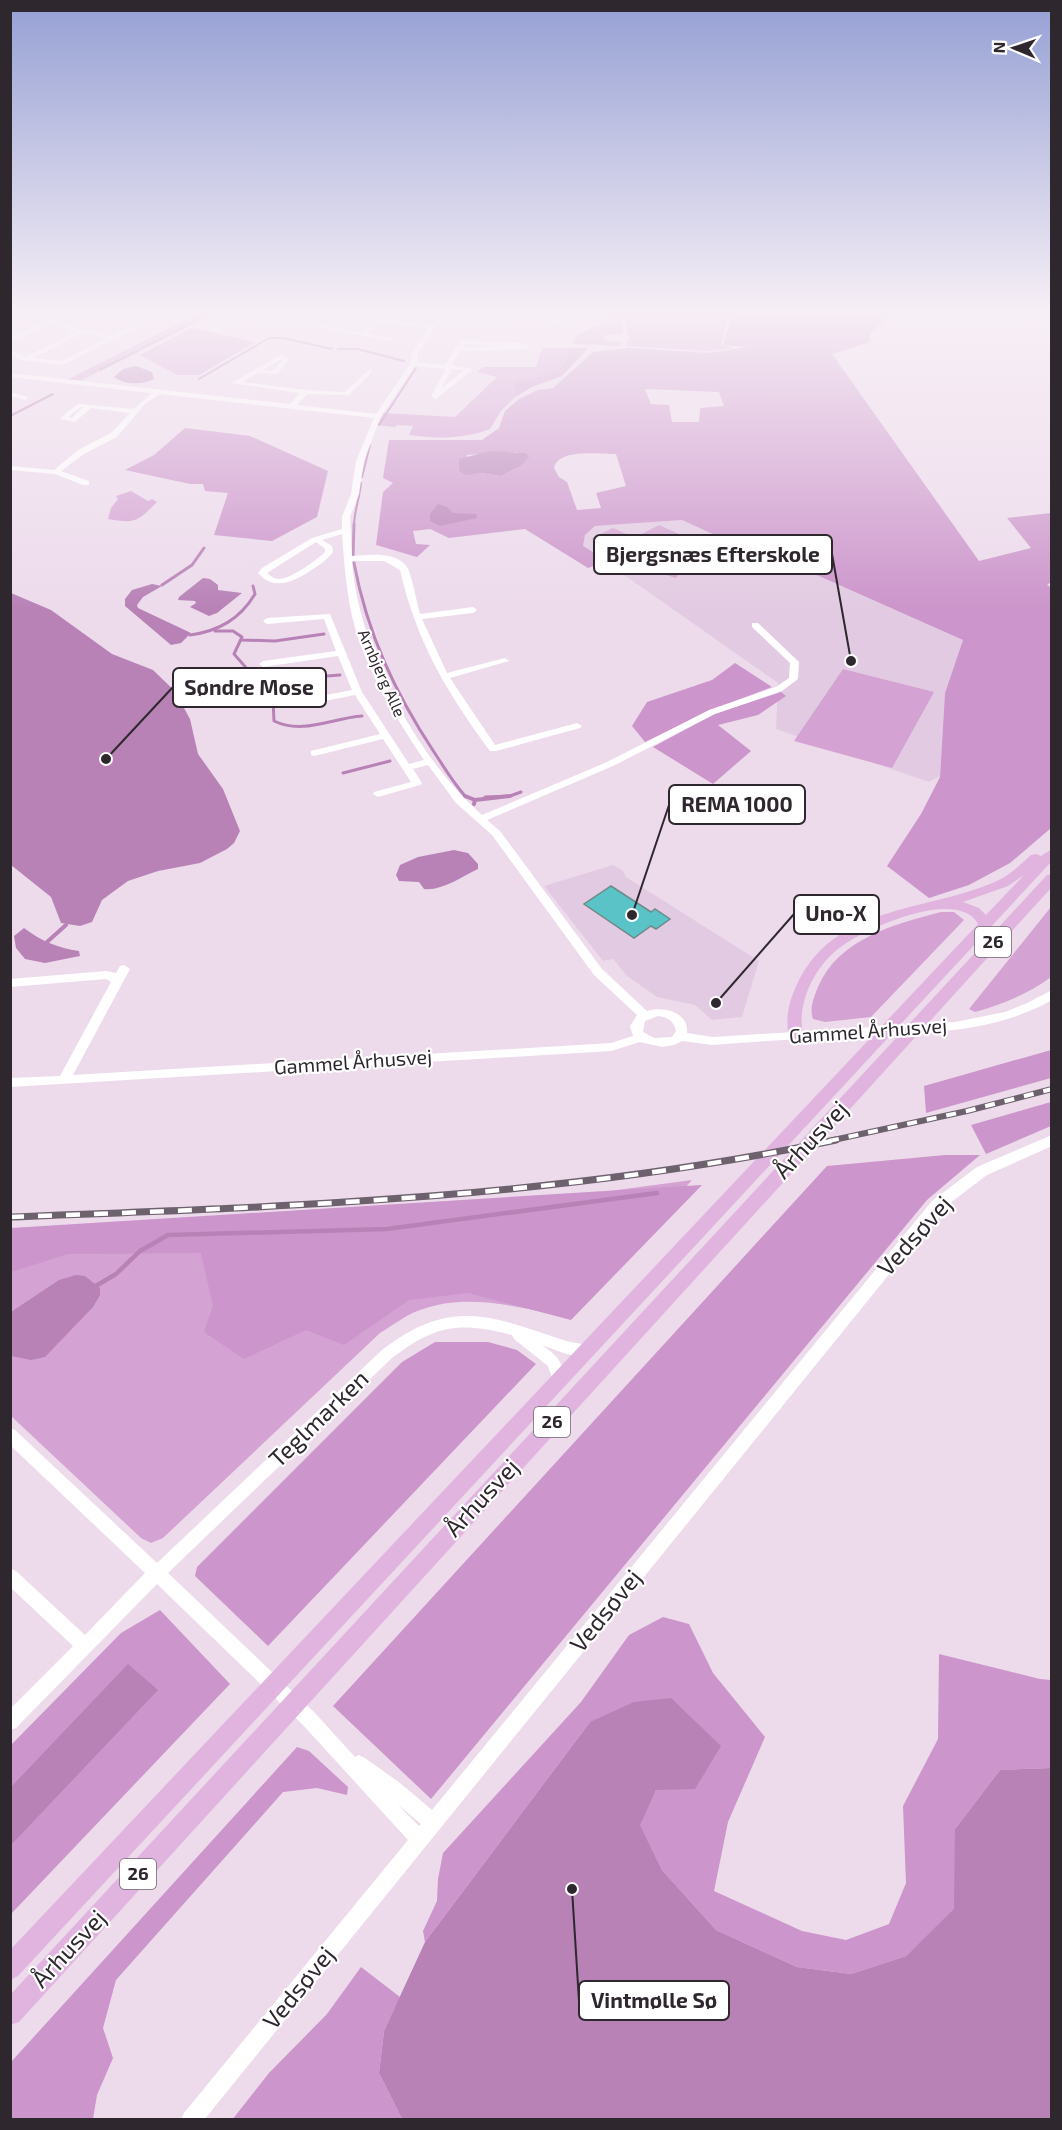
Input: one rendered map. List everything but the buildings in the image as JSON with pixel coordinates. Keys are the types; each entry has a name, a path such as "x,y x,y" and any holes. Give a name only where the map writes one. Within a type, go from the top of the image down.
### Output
{"main road":[{"path":"796,1035 794,1027 798,999 805,980 824,953 866,926 1004,882 1052,844"},
{"name":"Århusvej","path":"10,1968 1052,853"},
{"name":"Århusvej","path":"10,2013 1052,878"},
{"path":"937,904 966,907 980,915 984,925"}],"street":[{"path":"129,410 134,411"},
{"path":"324,410 378,416"},
{"name":"Arnbjerg Alle","path":"382,410 360,461 355,494 346,517 347,560 353,601 368,649 405,724 430,762 460,801 496,833 598,972 644,1015"},
{"path":"56,472 81,452 114,435 134,411"},
{"path":"10,468 56,472 86,483"},
{"path":"318,540 329,548 329,552 290,581 279,582 262,573 265,570 318,540 333,532 346,531"},
{"path":"347,560 378,558 399,564 404,569 425,639 461,708 493,749 577,726"},
{"path":"417,617 473,610"},
{"path":"267,621 327,616 357,693 417,783 378,794"},
{"path":"482,819 610,764 712,712 779,689 793,679 795,662 755,625"},
{"path":"263,664 340,653"},
{"path":"444,677 505,661"},
{"path":"289,705 357,693"},
{"path":"314,753 384,736"},
{"path":"406,768 430,762"},
{"path":"64,1080 124,969"},
{"path":"10,983 106,975 112,976 117,982"},
{"name":"Gammel Århusvej","path":"680,1036 713,1041 949,1026 991,1019 1033,1006 1052,994"},
{"path":"663,1012 675,1018 681,1026 680,1036 664,1045 651,1044 640,1038 636,1026 644,1015 663,1012"},
{"name":"Gammel Århusvej","path":"10,1083 611,1047 640,1038"},
{"name":"Vedsøvej","path":"191,2120 937,1205 982,1171 1052,1140"},
{"name":"Teglmarken","path":"10,1722 157,1573 400,1343 413,1334 443,1323 484,1321 508,1327 566,1348 587,1351"},
{"name":"Teglmarken","path":"508,1327 554,1362 560,1380"},
{"path":"10,1435 342,1752 383,1801 420,1839"},
{"path":"10,1576 85,1646"},
{"path":"342,1752 394,1789 433,1823"}],"shaded area":[{"path":"462,410 502,410 490,429 460,436 409,435 413,426 377,425 384,413 455,417"},
{"path":"670,410 672,422 699,422 700,410 872,410 979,561 1031,548 1007,518 1051,513 1051,582 1047,585 1052,588 1051,828 1010,863 969,885 929,898 887,866 921,814 940,777 945,693 963,640 749,545 741,547 682,520 595,526 585,535 583,546 608,561 588,568 525,529 449,538 430,529 413,531 416,544 430,545 417,557 376,545 383,492 393,483 383,478 389,440 482,440 499,428 505,411","holes":["519,452 500,476 481,473 466,474 467,455","616,454 626,486 596,493 601,508 577,510 567,482 559,477 554,468 557,462 571,455"]},
{"path":"185,428 250,436 328,471 317,517 272,541 214,535 228,493 205,491 203,484 190,484 125,470 154,455"},
{"path":"490,451 526,453 529,457 522,465 500,476 481,473 466,475 459,471 459,459"},
{"path":"131,491 148,501 152,499 157,502 136,520 108,519 111,508 118,499 116,496"},
{"path":"438,504 447,507 453,513 476,514 477,518 440,526 430,521 430,514"},
{"path":"682,520 741,547 749,545 963,640 945,693 940,776 929,782 776,729 778,683 583,546 585,535 595,526"},
{"path":"659,525 708,547 677,565 683,569 676,578 660,573 642,575 604,554"},
{"path":"613,528 631,536 609,547 591,539"},
{"path":"203,578 210,579 218,585 218,590 242,593 217,613 209,616 190,607 196,603 195,601 178,600"},
{"path":"152,584 162,586 143,597 137,605 138,608 191,633 181,643 171,645 125,606 125,599 132,590"},
{"path":"11,593 51,610 112,654 153,670 183,699 198,754 223,789 240,831 234,843 227,849 200,863 158,871 128,881 102,900 92,922 80,926 61,923 51,897 11,865"},
{"path":"735,663 772,687 709,711 645,742 632,726 647,702 712,680"},
{"path":"843,669 934,692 892,768 794,741"},
{"path":"781,692 786,696 758,715 718,725 751,751 713,784 653,747 714,714"},
{"path":"454,850 468,853 478,864 478,869 451,883 431,889 424,889 419,882 399,881 396,875 400,865 418,857"},
{"path":"613,865 622,870 626,877 759,961 742,1017 712,1020 695,1005 657,997 627,976 613,959 603,961 544,886"},
{"path":"1051,907 1051,977 1033,989 1005,1002 975,1012 969,1009"},
{"path":"941,912 954,912 964,920 871,1017 825,1022 813,1019 812,1007 818,987 827,970 839,957 854,945 887,928"},
{"path":"24,928 50,943 79,951 80,956 45,963 25,959 16,948 14,936"},
{"path":"1051,1050 1051,1078 926,1113 924,1086"},
{"path":"1051,1102 1051,1126 986,1154 971,1125"},
{"path":"945,1155 980,1155 927,1200 431,1799 333,1706 827,1166"},
{"path":"692,1180 570,1317 495,1303 458,1302 420,1310 380,1333 163,1538 151,1543 141,1538 11,1416 11,1229 535,1201"},
{"path":"702,1185 571,1320 468,1293 409,1300 344,1345 306,1330 244,1359 204,1332 213,1306 201,1253 68,1254 11,1272 11,1228"},
{"path":"76,1275 85,1276 100,1288 100,1295 93,1307 45,1357 31,1360 11,1356 11,1312 59,1280"},
{"path":"435,1342 488,1342 517,1350 536,1364 268,1646 195,1576 197,1567 402,1362"},
{"path":"160,1610 230,1684 11,1914 11,1745 121,1633"},
{"path":"663,1617 689,1624 713,1673 765,1737 728,1822 714,1891 802,1931 846,1940 889,1924 906,1883 903,1806 938,1739 939,1654 1051,1680 1051,1768 1000,1770 955,1829 955,1909 906,1956 851,1974 797,1967 716,1930 662,1870 639,1824 656,1790 590,1722 425,1942 423,1931 437,1901 443,1853 581,1702 629,1635"},
{"path":"128,1664 158,1690 11,1845 11,1787"},
{"path":"671,1698 721,1746 695,1789 656,1790 640,1825 662,1870 716,1930 797,1967 851,1974 906,1956 954,1909 955,1829 1000,1770 1051,1768 1051,2119 402,2119 379,2073 384,2031 425,1942 590,1722 634,1702"},
{"path":"297,1747 309,1751 348,1787 347,1795 317,1788 283,1792 116,1980 103,2028 113,2058 97,2095 93,2119 11,2119 11,2062"},
{"path":"361,1967 400,1997 384,2031 379,2073 402,2119 232,2120 269,2073 327,2014"}],"waterway":[{"path":"10,416 21,410"},
{"path":"379,425 388,410"},
{"path":"362,477 370,445"},
{"path":"354,526 361,483"},
{"path":"353,556 354,524"},
{"path":"162,585 192,565 204,548"},
{"path":"354,563 366,614 384,662 420,730 465,796"},
{"path":"190,635 219,627 235,617 255,594 253,586"},
{"path":"215,631 233,631 242,637 234,654 249,671 251,678 273,699 274,721 285,725 307,726 362,716"},
{"path":"242,640 275,641 324,634"},
{"path":"263,689 301,678 340,675"},
{"path":"343,773 390,761"},
{"path":"510,796 521,792"},
{"path":"465,796 475,800"},
{"path":"475,800 510,796"},
{"path":"485,797 510,796"},
{"path":"474,804 475,800"},
{"path":"47,942 66,925"},
{"path":"94,1287 116,1274 140,1251 168,1235 387,1229 657,1193"}],"railway":[{"path":"829,1141 967,1111 1052,1089"},
{"path":"10,1217 321,1204 528,1187 734,1160 836,1140"}],"place":[{"name":"Bjergsnæs Efterskole","path":"851,661"},
{"name":"Søndre Mose","path":"106,759"},
{"name":"REMA 1000","path":"632,915"},
{"name":"Uno-X","path":"716,1003"},
{"name":"Vintmølle Sø","path":"572,1889"}]}
